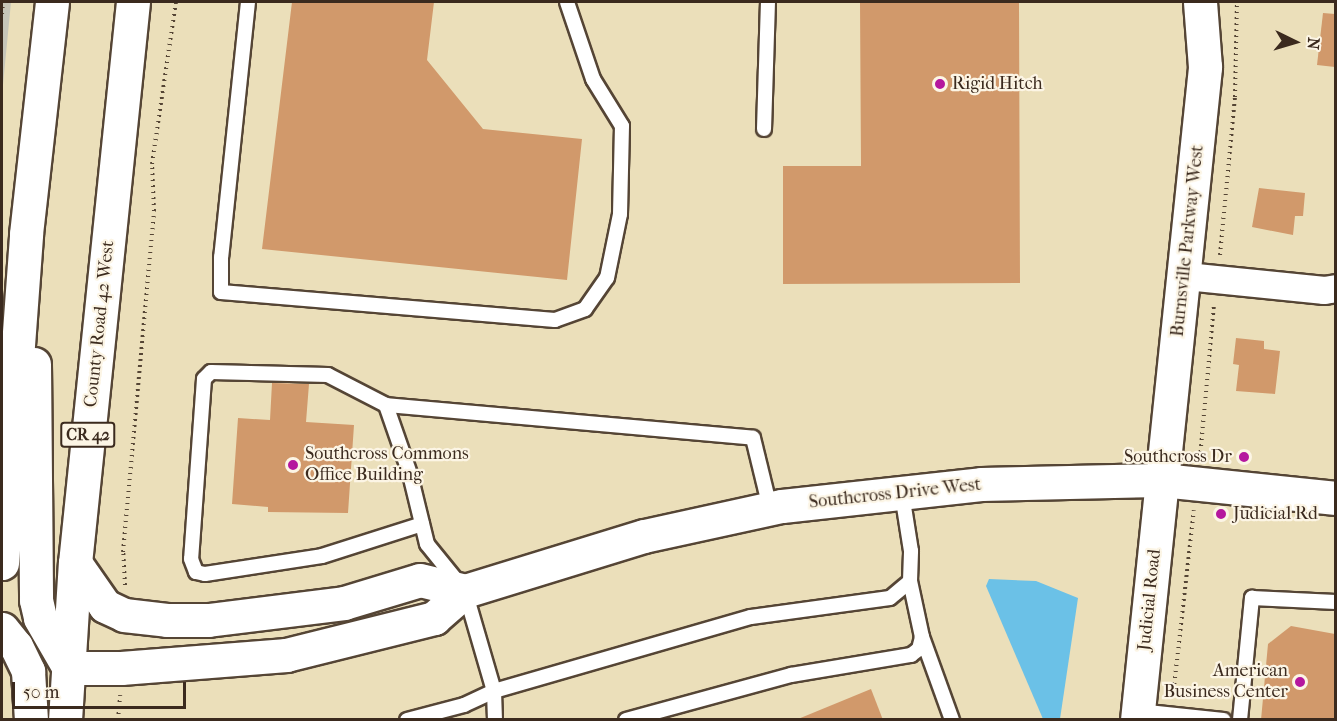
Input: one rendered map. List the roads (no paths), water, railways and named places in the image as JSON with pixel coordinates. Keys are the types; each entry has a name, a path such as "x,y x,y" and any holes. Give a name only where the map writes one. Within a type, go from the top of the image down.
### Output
{"main road":[{"path":"2,563 26,234 52,2"},
{"name":"County Road 42 West","path":"65,720 75,563 133,2"},
{"name":"Burnsville Parkway West","path":"1162,480 1201,278 1205,67 1200,2"},
{"path":"26,234 37,426 36,600 40,618 69,668"},
{"name":"Southcross Drive West","path":"69,668 122,668 286,655 434,618 465,591 644,536 770,508 981,484 1162,480 1335,498"},
{"name":"Judicial Road","path":"1138,715 1162,480"},
{"path":"75,563 105,606 124,615 208,620 279,613 344,603 420,580 465,591"},
{"path":"2,629 16,646 28,671 31,720"}],"street":[{"path":"1201,278 1324,290 1335,288"}],"lane":[{"path":"248,2 220,257 221,292 555,320 585,309 607,278 620,214 622,126 593,79 567,2"},
{"path":"764,129 768,2"},
{"path":"422,524 310,558 205,574 196,572 191,559 204,379 210,372 328,375 386,405 753,438 770,508"},
{"path":"386,405 410,474 427,544 465,591 494,691 495,720"},
{"path":"902,494 911,551 910,581 922,637 952,720"},
{"path":"407,720 464,705 494,691 751,617 890,598 910,581"},
{"path":"1240,720 1252,598 1335,602"},
{"path":"626,720 791,675 911,655 919,649 922,637"},
{"path":"1138,715 1171,714 1224,720"}],"water":[{"path":"989,579 1036,581 1078,598 1060,719 1043,719 986,586"}],"place":[{"name":"Rigid Hitch","path":"940,84"},
{"name":"Southcross Dr","path":"1244,457"},
{"name":"Southcross Commons Office Building","path":"293,465"},
{"name":"Judicial Rd","path":"1221,514"},
{"name":"American Business Center","path":"1300,682"}]}
